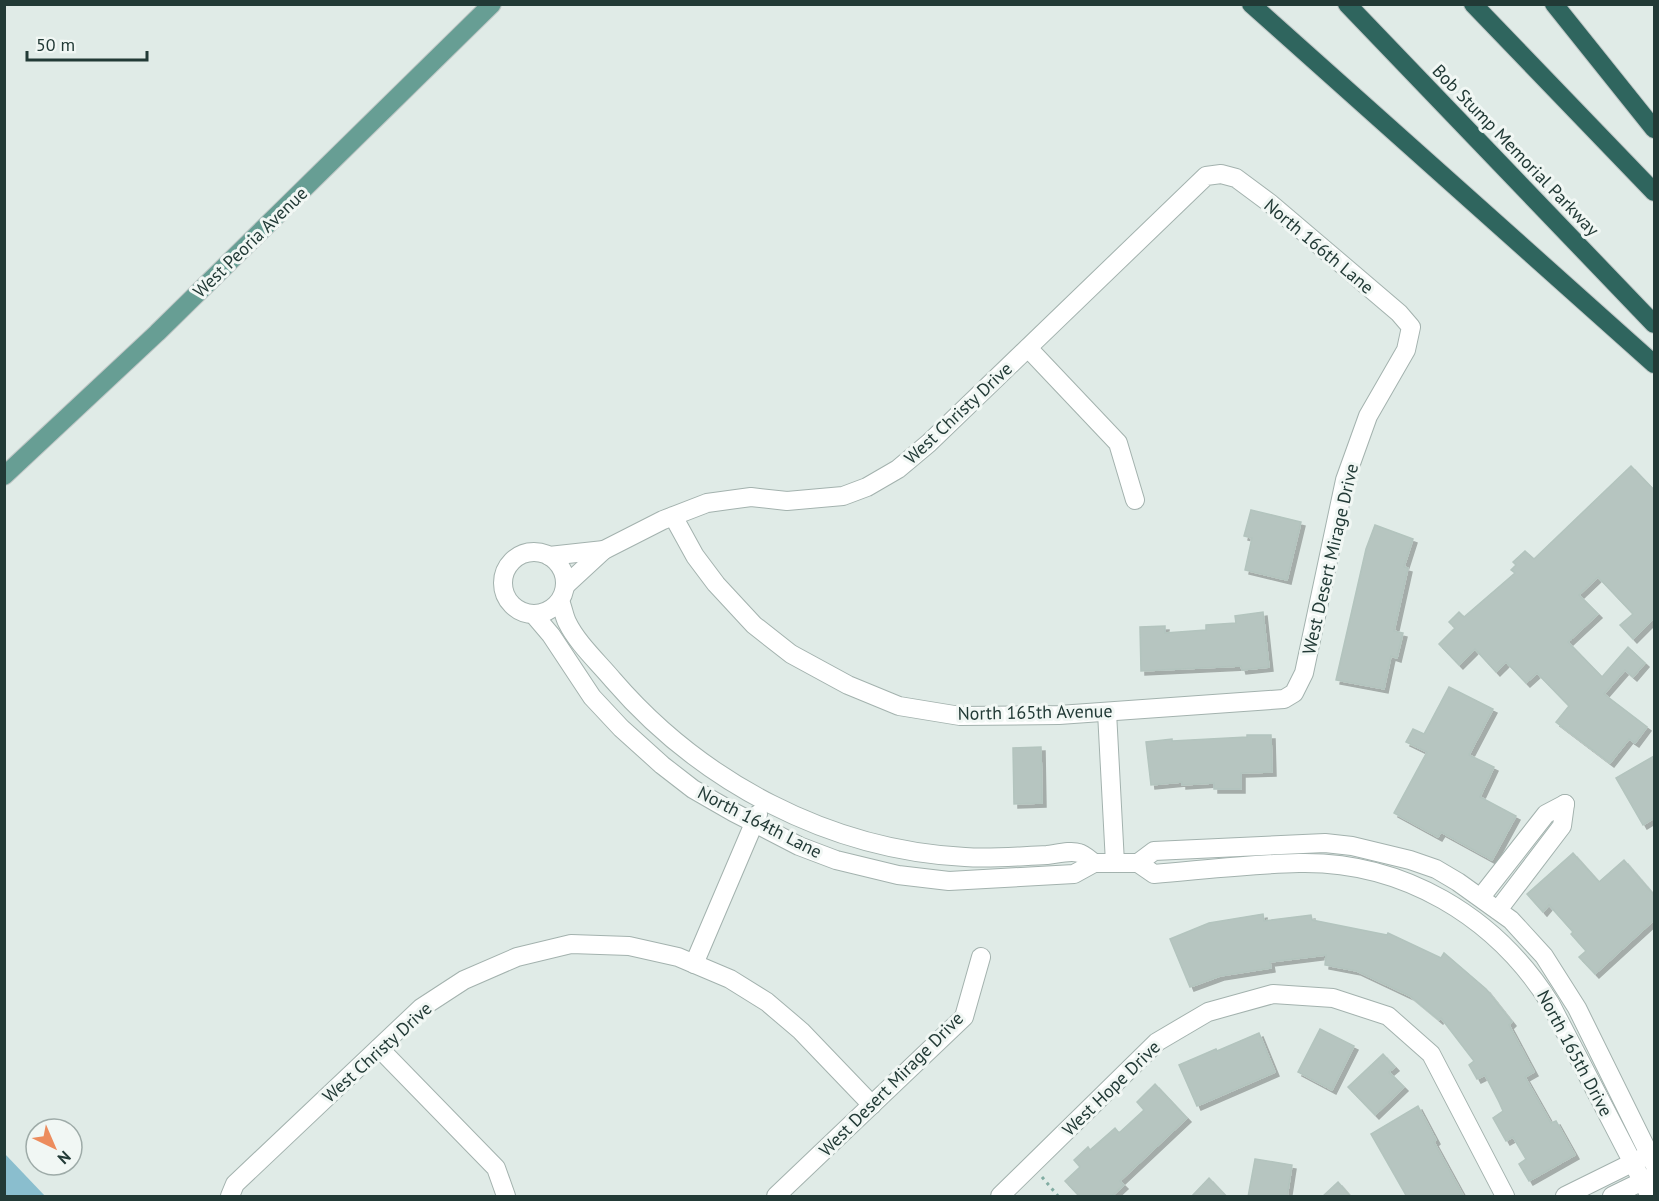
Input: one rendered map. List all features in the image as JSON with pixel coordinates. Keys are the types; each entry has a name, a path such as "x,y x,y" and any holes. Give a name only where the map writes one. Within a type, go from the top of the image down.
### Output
{"highway":[{"path":"1251,4 1654,364"},
{"name":"Bob Stump Memorial Parkway","path":"1347,4 1654,324"},
{"path":"1473,4 1654,192"},
{"path":"1554,4 1654,129"}],"main road":[{"name":"West Peoria Avenue","path":"4,476 157,333 492,4"}],"street":[{"name":"North 166th Lane","path":"1221,174 1236,178 1271,204 1400,312 1411,327"},
{"name":"West Christy Drive","path":"604,550 673,516 707,503 751,497 786,501 843,496 867,487 898,469 1028,348 1206,176 1221,174"},
{"name":"West Desert Mirage Drive","path":"1294,693 1304,674 1345,480 1368,416 1406,350 1411,327"},
{"path":"1028,348 1118,443 1135,500"},
{"name":"North 165th Avenue","path":"673,516 695,556 716,584 754,625 791,654 848,685 899,706 960,716 1059,715 1284,699 1294,693"},
{"path":"549,556 604,550"},
{"path":"534,615 553,608 604,550"},
{"name":"North 164th Lane","path":"1094,863 1078,852 1015,857 966,857 918,853 875,844 822,828 764,800 700,762 665,734 636,706 579,640 568,623 563,594 563,571 558,562 549,556 529,553 519,556 505,572 503,582 509,601 525,613 534,615 551,635 592,697 621,728 693,789 799,846 898,875 949,881 1074,874 1094,863 1116,863"},
{"path":"1107,712 1116,863"},
{"path":"694,964 764,800"},
{"path":"1481,897 1546,814 1565,804 1562,826 1498,910"},
{"name":"North 165th Drive","path":"1138,863 1154,851 1324,843 1384,852 1436,869 1481,897 1530,938 1578,1008 1653,1157"},
{"name":"North 165th Drive","path":"1116,863 1138,863 1154,874 1301,863 1365,870 1395,878 1443,898 1460,908 1497,938 1537,982 1632,1162 1649,1184"},
{"name":"West Christy Drive","path":"230,1197 235,1184 421,1008 464,980 528,955 571,944 629,946 678,957 730,979 766,1002 801,1031 872,1105"},
{"name":"West Desert Mirage Drive","path":"776,1197 964,1017 981,957"},
{"name":"West Hope Drive","path":"1000,1197 1157,1042 1208,1011 1273,994 1333,998 1388,1016 1431,1054 1505,1197"},
{"path":"379,1048 496,1168 506,1197"},
{"path":"1565,1197 1632,1162 1653,1157"},
{"path":"1612,1197 1649,1184"}],"path":[{"path":"1031,1166 1058,1197"}],"water":[{"path":"4,1154 45,1196 5,1196"}],"building":[{"path":"1631,466 1654,490 1654,618 1633,639 1620,625 1633,614 1598,577 1579,595 1598,614 1568,642 1602,677 1628,647 1645,663 1633,677 1625,670 1604,694 1647,727 1635,743 1629,739 1610,763 1556,722 1569,706 1537,673 1526,683 1506,662 1496,672 1475,649 1459,665 1439,644 1455,628 1449,622 1459,612 1464,617 1515,573 1511,570 1516,565 1513,562 1525,551 1534,559"},
{"path":"1251,510 1301,522 1287,580 1245,570 1252,538 1244,536"},
{"path":"1375,525 1413,539 1404,567 1408,568 1394,631 1403,633 1397,658 1391,656 1384,689 1336,680 1366,549"},
{"path":"1263,612 1269,667 1242,670 1241,666 1141,671 1140,627 1165,626 1165,633 1206,630 1206,625 1236,623 1235,616"},
{"path":"1449,687 1493,709 1469,755 1494,767 1480,797 1516,816 1492,860 1441,832 1438,837 1394,813 1427,752 1406,742 1413,729 1424,734"},
{"path":"1247,735 1271,735 1272,772 1241,773 1241,789 1214,789 1214,783 1182,785 1182,782 1151,785 1146,742 1247,737"},
{"path":"1041,747 1042,803 1014,804 1013,748"},
{"path":"1654,756 1654,818 1643,825 1616,778"},
{"path":"1573,853 1599,882 1624,860 1654,895 1654,920 1595,974 1579,957 1586,951 1571,934 1573,932 1549,905 1543,912 1527,894"},
{"path":"1263,914 1264,921 1311,915 1312,920 1387,935 1388,933 1441,958 1444,953 1486,989 1512,1022 1509,1025 1534,1072 1525,1077 1551,1123 1556,1121 1575,1155 1529,1181 1519,1164 1526,1159 1513,1137 1506,1141 1493,1118 1503,1111 1485,1075 1477,1079 1469,1065 1474,1061 1441,1018 1439,1020 1410,996 1357,971 1325,965 1326,955 1270,962 1271,968 1220,976 1190,987 1170,939 1209,923"},
{"path":"1320,1029 1354,1046 1332,1090 1298,1072"},
{"path":"1259,1033 1275,1072 1197,1106 1179,1065"},
{"path":"1383,1054 1395,1067 1389,1072 1404,1087 1375,1115 1348,1087"},
{"path":"1155,1084 1187,1118 1120,1181 1124,1185 1111,1197 1080,1197 1065,1181 1080,1167 1074,1160 1088,1147 1090,1150 1115,1128 1119,1133 1144,1110 1137,1102"},
{"path":"1418,1106 1436,1140 1434,1142 1464,1197 1407,1197 1371,1134"},
{"path":"1255,1159 1292,1165 1287,1197 1248,1197"},
{"path":"1209,1178 1227,1197 1191,1197"},
{"path":"1338,1182 1351,1197 1322,1197"}]}
